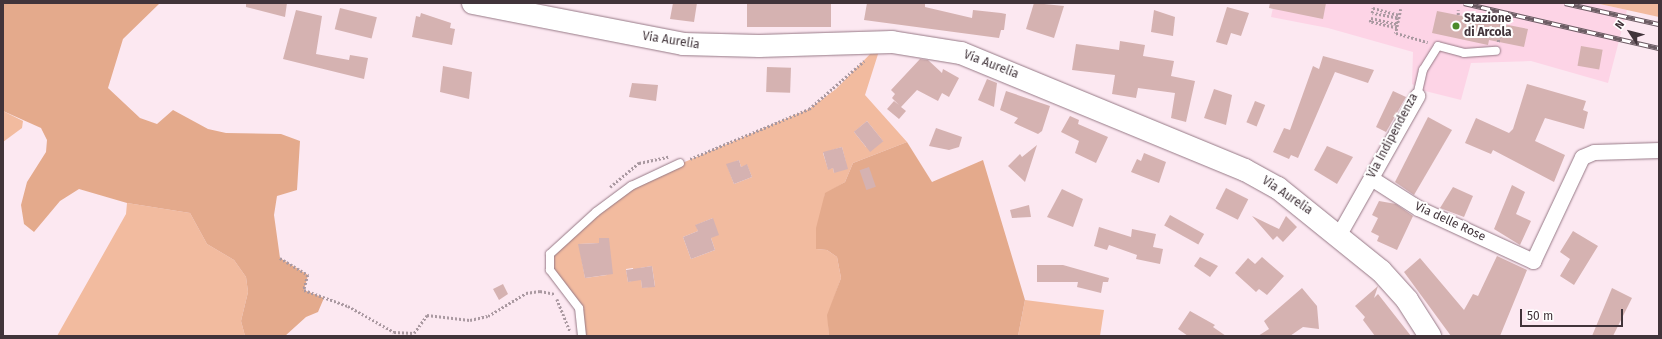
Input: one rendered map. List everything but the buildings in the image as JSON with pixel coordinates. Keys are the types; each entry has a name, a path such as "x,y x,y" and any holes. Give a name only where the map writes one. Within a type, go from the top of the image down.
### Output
{"main road":[{"name":"Via Aurelia","path":"483,4 706,47 879,42 921,44 990,63 1256,176 1339,234 1394,285 1430,336"}],"street":[{"name":"Via Indipendenza","path":"1339,234 1417,96"},
{"name":"Via delle Rose","path":"1370,178 1418,208 1533,261 1582,157 1594,152 1659,150"}],"lane":[{"path":"1438,46 1464,53 1496,51"},
{"name":"Via Indipendenza","path":"1417,96 1423,70 1438,46"},
{"path":"582,336 579,308 550,270 550,254 596,212 631,186 680,163"}],"path":[{"path":"1397,28 1370,22 1371,18 1396,24 1397,18 1372,13 1373,8 1400,14"},
{"path":"1401,9 1396,33 1438,46"},
{"path":"1458,10 1458,15"},
{"path":"1496,51 1502,20"},
{"path":"680,163 810,109 847,78 879,42"},
{"path":"280,258 308,275 304,290 348,306 394,332 414,333 428,315 470,320 488,316 526,294 540,291 556,294"}],"shaded area":[{"path":"3,3 160,3 123,39 108,88 140,118 157,124 173,110 208,129 226,133 281,134 300,141 297,190 277,196 274,215 280,258 308,275 304,290 324,298 318,312 306,317 285,336 245,336 241,321 248,292 246,277 234,260 207,244 190,213 127,203 79,189 60,201 34,232 24,224 21,205 27,182 46,152 47,140 41,128 3,111"},
{"path":"1274,3 1595,3 1627,10 1608,83 1531,61 1471,63 1461,100 1425,91 1412,84 1413,52 1328,28 1271,17"},
{"path":"1595,3 1659,3 1659,17"},
{"path":"875,49 879,51 865,95 907,142 853,163 845,182 825,194 816,249 827,250 837,257 841,278 828,315 829,336 581,336 579,308 550,270 550,254 640,181 809,109 836,89","holes":["867,121 883,141 873,148 866,147 854,132","842,147 846,163 834,173 833,168 828,169 823,153","739,160 741,167 747,165 752,177 734,184 727,165","713,218 711,238 715,250 691,259 683,237 698,231 696,225","599,238 609,238 607,275 585,278 579,244 599,243","652,266 655,286 642,288 640,268","633,268 635,280 628,282 626,269"]},
{"path":"3,111 23,121 22,128 3,142"},
{"path":"907,142 932,182 983,160 1025,300 1018,336 829,336 827,315 841,278 837,257 827,250 816,249 816,228 825,193 845,182 853,163"},
{"path":"127,203 190,213 207,244 234,260 246,277 248,292 241,321 245,336 57,336 126,214"},
{"path":"1025,300 1104,310 1100,336 1018,336"}],"railway":[{"path":"1464,3 1659,48"},
{"path":"1565,3 1659,24"}],"place":[{"name":"Stazione di Arcola","path":"1456,26"}]}
